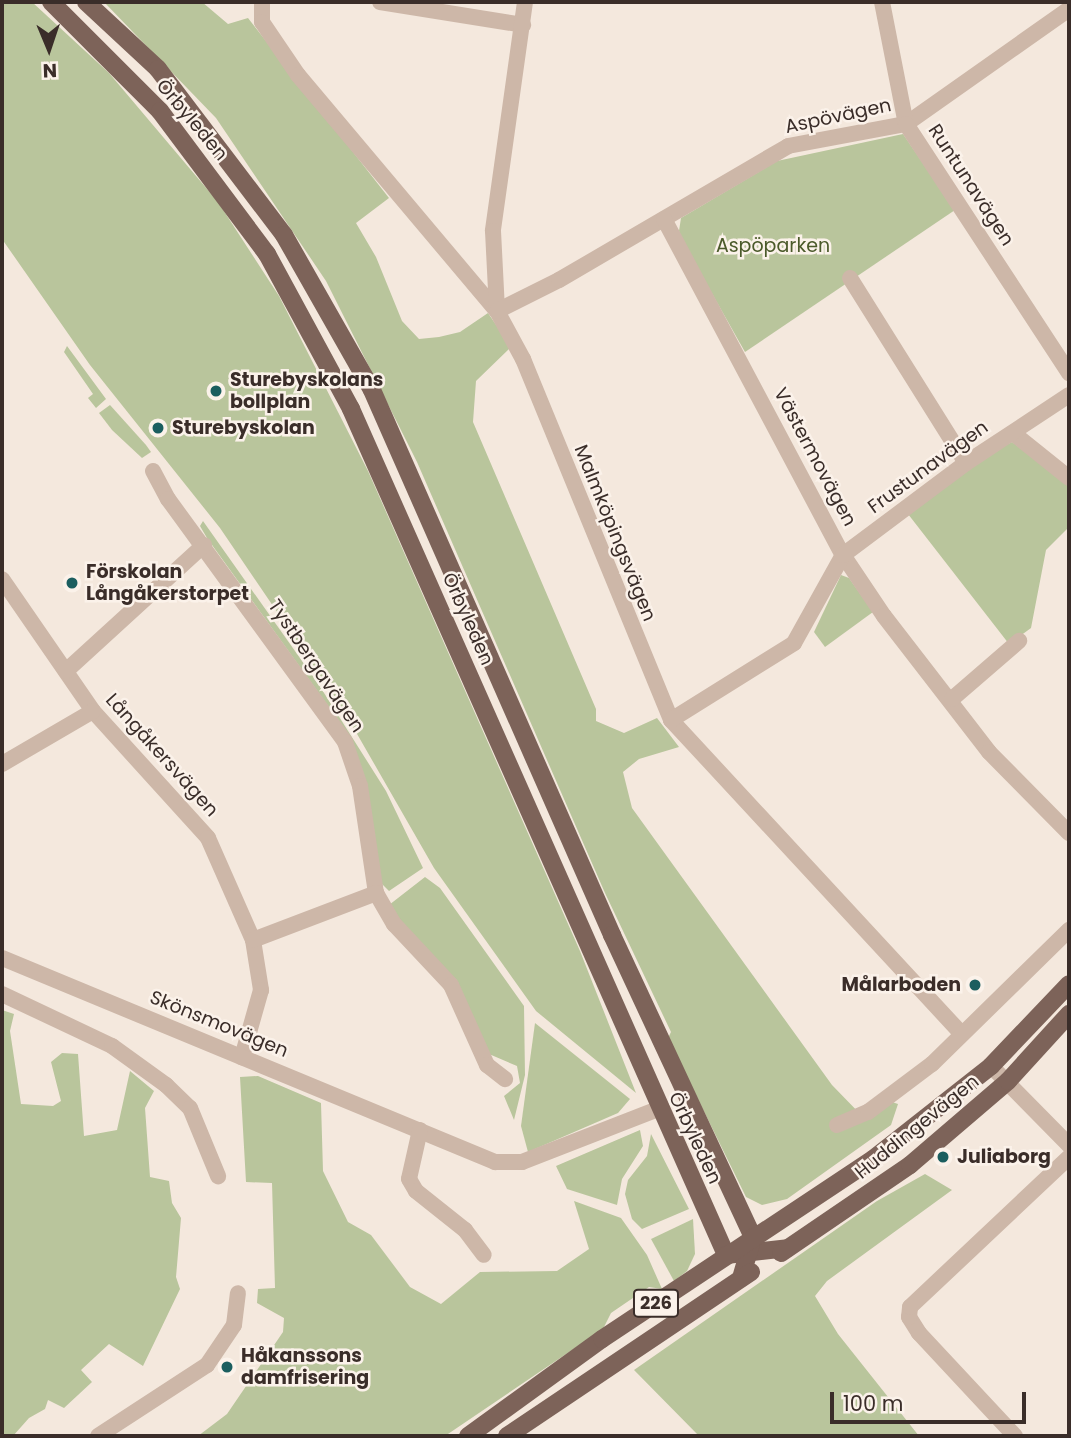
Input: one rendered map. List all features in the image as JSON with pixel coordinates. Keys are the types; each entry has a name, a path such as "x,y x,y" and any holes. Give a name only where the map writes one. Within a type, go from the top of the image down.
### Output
{"main road":[{"name":"Örbyleden","path":"51,2 160,111 216,181 313,332 454,638 658,1109 726,1255"},
{"name":"Örbyleden","path":"86,2 158,69 284,235 372,390 753,1246"},
{"name":"Huddingevägen","path":"468,1436 726,1255 753,1246 873,1159 991,1066 1069,984"},
{"name":"Huddingevägen","path":"507,1436 911,1164 1008,1081 1069,1014"},
{"path":"658,1109 685,1097"},
{"path":"741,1278 753,1246 788,1248"}],"street":[{"name":"Malmköpingsvägen","path":"262,2 262,22 298,75 497,311 523,359 671,720 962,1034"},
{"path":"380,2 523,25"},
{"path":"497,311 493,231 526,2"},
{"name":"Runtunavägen","path":"882,2 906,124 1069,373"},
{"name":"Aspövägen","path":"497,311 559,280 788,146 906,124 1069,9"},
{"name":"Västermovägen","path":"664,219 843,555 884,616 952,699 989,752 1069,834"},
{"path":"462,270 495,264"},
{"path":"850,278 967,463"},
{"name":"Frustunavägen","path":"671,720 794,643 843,555 967,463 1069,395"},
{"path":"1013,433 1069,478"},
{"name":"Tystbergavägen","path":"153,471 168,499 345,742 360,786 376,893 394,924 451,985 487,1065 505,1079"},
{"path":"65,671 204,545"},
{"name":"Långåkersvägen","path":"2,579 93,711 208,838 253,940 261,990 242,1057"},
{"path":"952,699 1019,641"},
{"path":"2,764 93,711"},
{"path":"253,940 376,893"},
{"path":"837,1125 868,1112 932,1064 1069,930"},
{"name":"Skönsmovägen","path":"2,958 495,1162 509,1164 658,1109"},
{"path":"2,995 112,1046 166,1085 190,1108 218,1176"},
{"path":"991,1066 1069,1145"},
{"path":"420,1130 409,1179 416,1191 465,1230 484,1255"},
{"path":"1015,1436 919,1333 909,1317 910,1307 1069,1157"},
{"path":"98,1436 207,1365 222,1349 234,1325 237,1293"}],"green space":[{"path":"2,2 32,2 109,73 218,202 279,296 368,471 580,951 636,1093 536,1011 434,868 341,706 220,528 90,365 2,239"},
{"path":"104,2 202,2 228,24 248,18 389,198 356,223 376,257 402,321 419,339 460,332 488,313 511,347 476,381 473,422 596,709 596,721 624,733 657,718 679,747 639,759 623,772 632,808 832,1085 865,1119 892,1102 898,1104 891,1125 787,1199 762,1205 746,1197 668,1038 671,1032 605,893 417,462 326,281 216,118"},
{"name":"Aspöparken","path":"903,134 955,210 745,352 684,244 679,231 681,218 777,161"},
{"path":"67,346 106,399 96,408 88,398 93,394 64,352"},
{"path":"110,405 151,452 142,458 112,430 99,413"},
{"path":"1012,442 1069,483 1069,527 1046,550 1031,628 1009,644 908,514 957,471"},
{"path":"203,521 319,685 386,791 423,868 389,891 381,883 336,717 207,538 200,526"},
{"path":"841,575 849,578 873,612 825,647 814,632"},
{"path":"425,877 440,888 524,1006 525,1075 514,1120 504,1096 520,1083 517,1066 489,1054 389,905"},
{"path":"2,1010 14,1014 10,1031 21,1104 53,1106 61,1101 51,1062 62,1053 78,1054 84,1136 117,1130 130,1071 154,1091 145,1108 150,1177 169,1181 172,1203 181,1218 176,1277 180,1289 143,1366 109,1344 81,1370 92,1382 64,1408 48,1400 45,1409 29,1418 13,1436 2,1436"},
{"path":"535,1023 630,1099 618,1113 528,1152 521,1126"},
{"path":"258,1076 321,1103 323,1171 348,1222 371,1235 410,1287 441,1304 480,1272 557,1271 589,1249 574,1201 621,1218 647,1255 662,1289 649,1287 611,1313 603,1329 445,1436 198,1436 227,1414 283,1332 284,1318 257,1303 258,1289 275,1288 272,1183 246,1182 240,1077"},
{"path":"640,1130 643,1146 622,1179 617,1205 567,1189 556,1166"},
{"path":"651,1134 689,1209 642,1229 632,1219 625,1194 628,1180 647,1156"},
{"path":"925,1174 952,1190 827,1281 815,1296 838,1334 919,1436 699,1436 634,1370 877,1201"},
{"path":"693,1219 695,1254 687,1271 674,1281 651,1239"}],"place":[{"name":"Sturebyskolans bollplan","path":"216,391"},
{"name":"Sturebyskolan","path":"158,428"},
{"name":"Förskolan Långåkerstorpet","path":"72,583"},
{"name":"Målarboden","path":"975,985"},
{"name":"Juliaborg","path":"943,1157"},
{"name":"Håkanssons damfrisering","path":"227,1367"}]}
